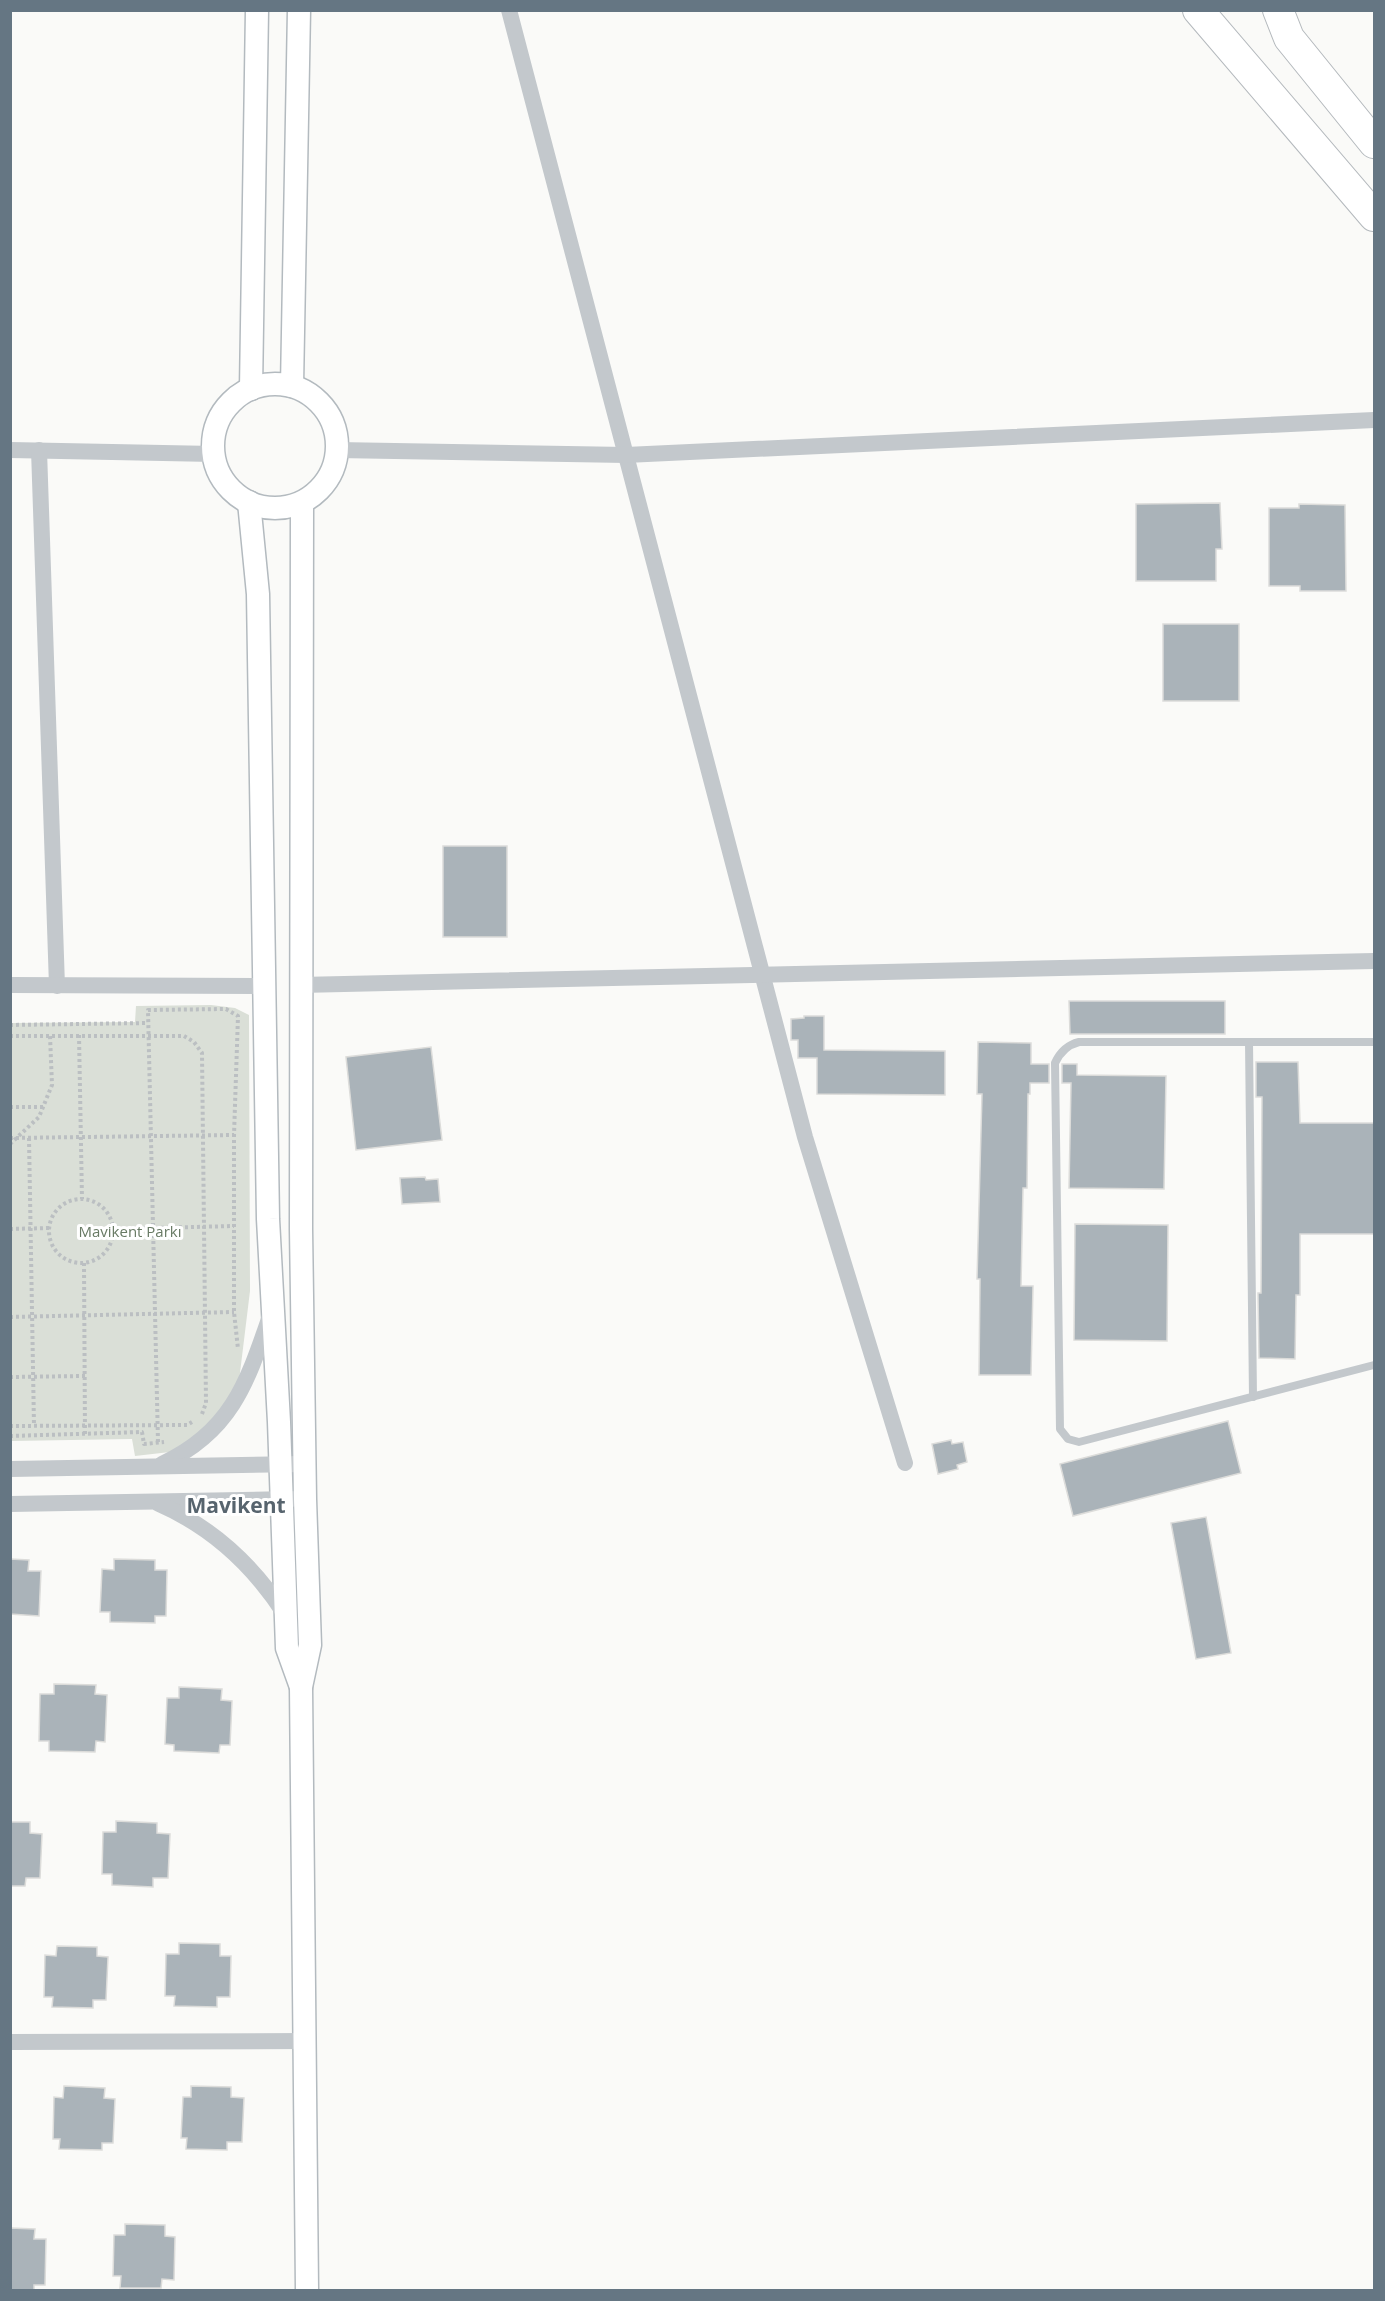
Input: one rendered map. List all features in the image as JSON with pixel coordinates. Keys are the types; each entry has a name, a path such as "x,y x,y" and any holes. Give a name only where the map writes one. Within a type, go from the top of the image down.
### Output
{"highway":[{"path":"1198,10 1374,216"},
{"path":"1278,10 1289,38 1374,143"}],"main road":[{"path":"250,389 257,10"},
{"path":"292,386 299,10"},
{"path":"279,383 292,386 316,398 329,414 336,432 337,450 331,474 319,491 302,503 281,508 260,507 241,499 226,484 216,466 213,445 216,424 226,407 241,393 259,385 279,383"},
{"path":"249,502 258,594 272,1310 287,1648 301,1687"},
{"path":"302,503 300,985 304,1499 310,1645 301,1687 307,2290"}],"street":[{"path":"509,10 805,1137 904,1463"},
{"path":"337,450 626,455 1374,420"},
{"path":"10,450 214,454"},
{"path":"39,450 57,986"},
{"path":"300,985 1374,961"},
{"path":"10,986 264,986"},
{"path":"158,1466 196,1445 230,1411 251,1372 272,1310"},
{"path":"10,1469 304,1464"},
{"path":"10,1504 304,1499"},
{"path":"153,1502 199,1525 240,1557 267,1588 286,1616"},
{"path":"10,2042 304,2041"}],"lane":[{"path":"1374,1042 1079,1042 1068,1046 1058,1056 1055,1063 1059,1421 1064,1435 1079,1442 1374,1365"},
{"path":"1249,1042 1252,1397"}],"path":[{"path":"158,1442 148,1010 226,1009 238,1017 234,1135 234,1312 239,1341 238,1351"},
{"path":"10,1025 148,1023"},
{"path":"10,1144 39,1117 44,1107 52,1085 50,1035"},
{"path":"79,1035 82,1199"},
{"path":"10,1036 184,1036 194,1042 202,1053 206,1403 201,1417 187,1425 10,1426"},
{"path":"10,1107 44,1107"},
{"path":"10,1138 234,1135"},
{"path":"29,1138 34,1426"},
{"path":"82,1199 96,1202 105,1208 111,1218 112,1240 107,1250 99,1258 84,1263 69,1261 60,1256 49,1238 48,1228 57,1209 65,1203 82,1199"},
{"path":"113,1229 234,1226"},
{"path":"10,1229 48,1228"},
{"path":"84,1263 85,1434"},
{"path":"10,1317 234,1312"},
{"path":"10,1377 85,1376"},
{"path":"10,1436 142,1432 144,1444 170,1441"}],"green space":[{"name":"Mavikent Parkı","path":"211,1005 235,1008 249,1015 250,1291 239,1381 211,1429 170,1452 135,1456 132,1439 11,1441 10,1023 135,1022 136,1006"}],"building":[{"path":"1220,503 1222,549 1216,549 1216,581 1136,581 1136,504"},
{"path":"1299,504 1345,505 1346,591 1300,591 1300,586 1269,586 1269,508 1299,508"},
{"path":"1163,624 1239,624 1239,701 1163,701"},
{"path":"443,846 507,846 507,937 443,937"},
{"path":"1069,1001 1225,1001 1225,1034 1070,1034"},
{"path":"804,1016 824,1016 824,1050 945,1051 945,1095 817,1094 817,1058 798,1058 798,1040 791,1040 791,1019 804,1018"},
{"path":"978,1042 1031,1043 1031,1064 1049,1064 1049,1083 1030,1083 1030,1094 1028,1094 1027,1188 1023,1188 1021,1286 1033,1286 1031,1375 979,1375 980,1279 977,1279 982,1094 977,1094"},
{"path":"431,1047 442,1140 356,1150 346,1057"},
{"path":"1256,1062 1298,1062 1300,1123 1374,1123 1374,1234 1300,1234 1300,1295 1296,1295 1295,1359 1259,1358 1262,1097 1256,1097"},
{"path":"1062,1064 1077,1064 1077,1075 1166,1076 1164,1189 1069,1188 1071,1083 1062,1083"},
{"path":"425,1177 426,1180 438,1179 440,1202 402,1204 400,1178"},
{"path":"1075,1224 1168,1225 1167,1341 1074,1340"},
{"path":"1228,1421 1241,1473 1073,1516 1060,1464"},
{"path":"951,1440 952,1444 963,1442 967,1462 957,1465 958,1469 938,1474 932,1444"},
{"path":"1206,1517 1231,1653 1196,1659 1171,1523"},
{"path":"10,1559 29,1560 28,1571 41,1571 39,1616 10,1614"},
{"path":"114,1559 155,1560 155,1570 167,1570 166,1616 155,1616 155,1623 110,1622 110,1612 100,1612 102,1569 114,1570"},
{"path":"54,1684 96,1685 95,1694 107,1695 105,1742 96,1741 95,1752 49,1751 49,1741 39,1741 40,1694 54,1694"},
{"path":"179,1687 222,1689 221,1700 232,1701 230,1745 220,1745 219,1753 174,1751 174,1745 165,1744 167,1698 179,1698"},
{"path":"116,1821 157,1823 157,1833 170,1834 168,1878 153,1878 153,1887 112,1885 112,1874 102,1874 103,1832 116,1832"},
{"path":"10,1822 30,1822 30,1833 42,1834 40,1878 26,1878 25,1886 10,1886"},
{"path":"179,1943 220,1944 220,1956 231,1956 230,1997 217,1997 217,2007 174,2006 175,1996 165,1996 166,1954 179,1954"},
{"path":"57,1946 97,1947 97,1956 108,1957 106,2000 93,2000 93,2008 52,2007 53,1997 44,1997 45,1955 56,1956"},
{"path":"64,2086 105,2088 104,2098 115,2099 113,2143 102,2143 102,2150 59,2149 60,2139 53,2139 54,2097 63,2098"},
{"path":"191,2086 231,2087 231,2097 244,2098 242,2142 227,2142 227,2150 186,2149 187,2138 181,2138 183,2097 191,2097"},
{"path":"125,2224 165,2225 165,2236 175,2237 174,2280 162,2279 161,2288 120,2288 121,2276 113,2276 114,2235 125,2235"},
{"path":"10,2228 35,2229 34,2239 46,2239 45,2285 34,2285 34,2290 10,2290"}],"district":[{"name":"Mavikent","path":"236,1505"}]}
